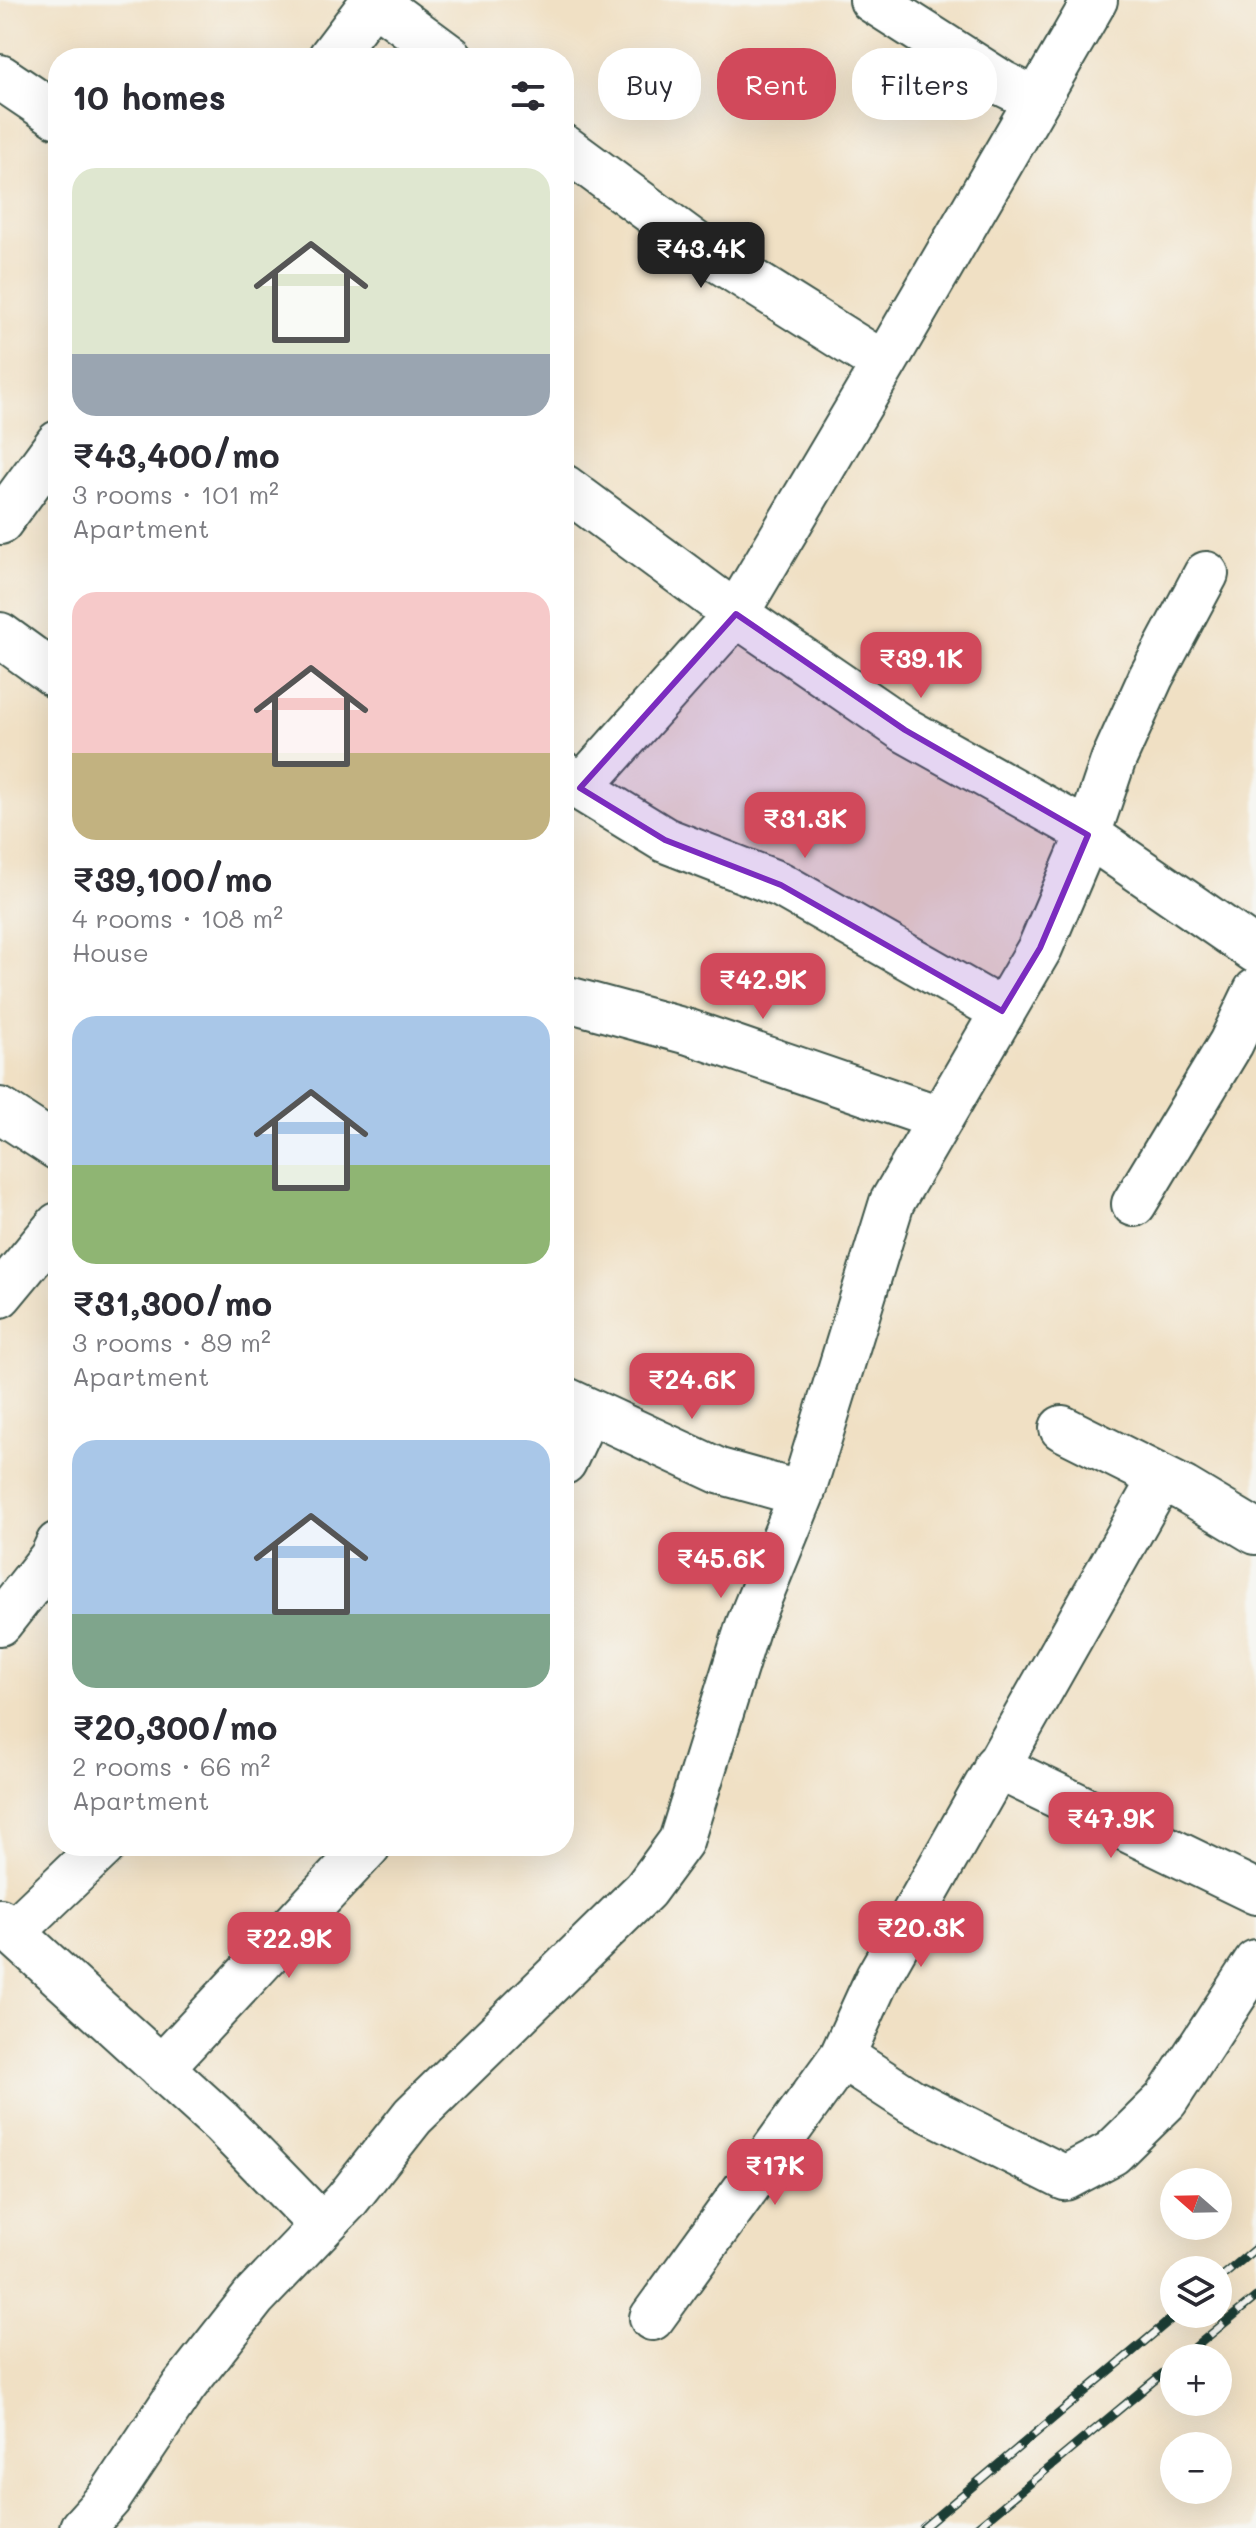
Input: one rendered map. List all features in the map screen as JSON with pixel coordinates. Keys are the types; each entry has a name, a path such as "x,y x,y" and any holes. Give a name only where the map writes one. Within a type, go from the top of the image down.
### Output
{"street":[{"path":"338,48 374,0 438,48"},
{"path":"872,0 1002,83 1037,100"},
{"path":"574,779 736,614 1095,0"},
{"path":"0,77 48,109"},
{"path":"574,154 709,254 828,332 884,364"},
{"path":"0,522 48,457"},
{"path":"574,494 736,614 905,730 1068,821 1256,951"},
{"path":"82,2528 109,2498 184,2386 245,2308 346,2201 413,2116 645,1890 681,1841 748,1626 802,1494 892,1202 1040,948 1088,835 1113,761 1151,677 1206,574"},
{"path":"0,635 48,670"},
{"path":"574,782 665,840 781,885 1002,1011"},
{"path":"1134,1204 1231,1043 1256,991"},
{"path":"574,1001 689,1032 939,1118"},
{"path":"0,1110 48,1141"},
{"path":"0,1295 48,1237"},
{"path":"576,1405 719,1471 802,1494"},
{"path":"1062,1428 1161,1478 1256,1532"},
{"path":"652,2318 842,2056 878,1977 1161,1478"},
{"path":"0,1623 48,1562"},
{"path":"996,1766 1256,1892"},
{"path":"91,1856 6,1927 222,2123 322,2226"},
{"path":"161,2068 359,1856"},
{"path":"842,2056 911,2101 1065,2178 1112,2153 1166,2100 1256,1962"}],"highlighted area":[{"path":"736,614 905,730 1088,835 1040,948 1002,1011 781,885 665,840 580,788"}],"railway":[{"path":"1232,2268 1256,2248"},
{"path":"1199,2344 1256,2297"},
{"path":"923,2528 1160,2328"},
{"path":"976,2528 1160,2376"}]}
